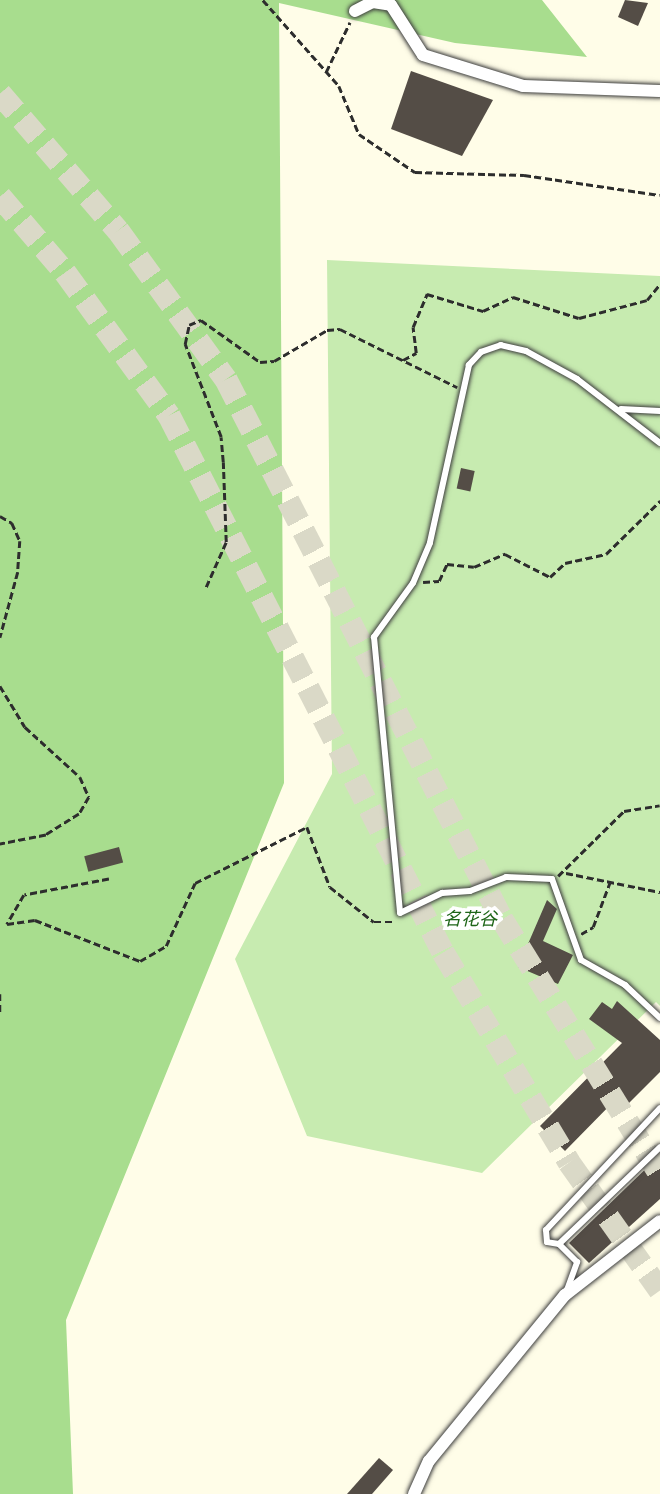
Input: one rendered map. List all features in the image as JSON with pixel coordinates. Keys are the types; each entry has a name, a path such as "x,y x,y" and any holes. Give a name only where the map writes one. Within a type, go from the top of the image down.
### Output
{"street":[{"path":"355,11 373,2 391,5 423,55 523,86 660,91"},
{"path":"414,1494 429,1461 565,1295 660,1221"}],"lane":[{"path":"660,443 621,409 526,351 501,345 481,352 469,365 430,543 413,583 374,637 400,913 442,892 470,891 506,877 552,879 570,936 581,960 625,985 660,1018"},
{"path":"621,409 660,411"},
{"path":"565,1295 577,1262 559,1244 547,1242 546,1230 660,1108"},
{"path":"559,1244 660,1147"}],"path":[{"path":"263,0 339,86 359,134 415,172 524,174 660,195"},
{"path":"326,72 355,11"},
{"path":"403,360 416,353 413,327 427,294 483,311 513,297 579,318 647,300 660,284"},
{"path":"206,587 226,542 223,462 221,437 186,344 189,325 201,320 260,362 274,361 327,330 340,329 463,390"},
{"path":"413,583 439,581 447,564 474,567 505,554 550,577 565,562 606,554 660,502"},
{"path":"0,516 12,523 20,541 18,572 0,638"},
{"path":"0,686 25,727 80,777 89,797 79,814 46,835 0,844"},
{"path":"552,879 566,873 624,811 660,805"},
{"path":"109,879 24,895 7,924 34,920 140,961 166,946 195,883 307,827 330,887 374,922 393,925 400,913"},
{"path":"566,873 660,892"},
{"path":"570,936 593,927 610,882"},
{"path":"0,994 0,1013"}],"green space":[{"path":"0,0 542,0 587,57 455,43 279,3 284,783 66,1320 73,1494 0,1494"},
{"name":"名花谷","path":"327,260 660,276 660,1006 656,1002 482,1173 307,1136 235,959 332,774"}],"building":[{"path":"625,0 648,3 638,26 618,17"},
{"path":"411,71 493,100 462,156 391,129"},
{"path":"461,468 475,471 470,491 457,489"},
{"path":"119,847 123,862 88,872 84,856"},
{"path":"547,900 557,909 543,941 573,955 558,984 518,967"},
{"path":"617,1001 660,1040 660,1072 628,1104 620,1095 565,1151 540,1126 622,1043 589,1019 602,1002 612,1009"},
{"path":"660,1155 660,1199 589,1263 569,1243"},
{"path":"379,1458 393,1470 372,1494 347,1494"}],"tunnel":[{"path":"0,93 118,230 226,379 502,919 660,1174"},
{"path":"0,196 65,272 169,415 443,952 569,1162 660,1290"}]}
